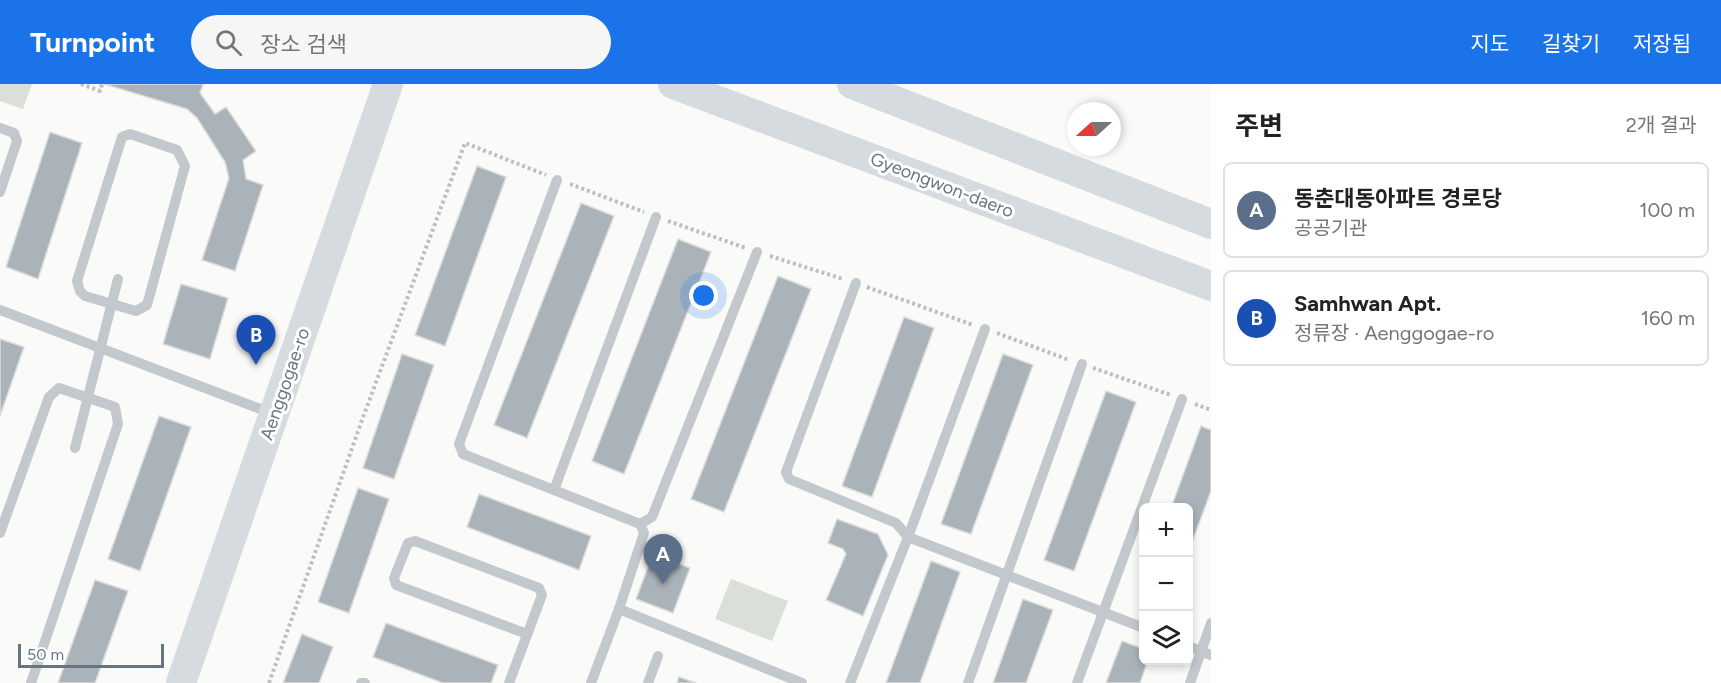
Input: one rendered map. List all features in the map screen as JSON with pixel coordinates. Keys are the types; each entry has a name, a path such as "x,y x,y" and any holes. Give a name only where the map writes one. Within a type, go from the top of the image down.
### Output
{"main road":[{"name":"Aenggogae-ro","path":"181,683 388,84"},
{"name":"Gyeongwon-daero","path":"673,84 1211,286"},
{"path":"852,84 1211,224"}],"lane":[{"path":"0,128 14,133 16,141 0,192"},
{"path":"130,134 177,150 185,166 147,305 136,311 111,304 85,296 80,291 77,281 122,137 130,134"},
{"path":"557,180 459,444 463,454 640,524 644,532 619,609 591,683"},
{"path":"554,490 656,217"},
{"path":"640,524 652,517 757,252"},
{"path":"75,448 118,279"},
{"path":"856,283 786,472 789,478 896,523 908,537 1139,626"},
{"path":"0,310 274,414"},
{"path":"850,683 908,537 985,329"},
{"path":"968,683 1082,364"},
{"path":"0,533 49,397 59,388 115,407 118,424 32,683"},
{"path":"1077,683 1182,399"},
{"path":"509,683 542,595 539,588 415,541 408,543 394,578 396,585 527,634"},
{"path":"619,609 802,683"},
{"path":"1190,683 1206,653 1211,623"},
{"path":"648,683 658,656"}],"path":[{"path":"81,84 100,91 102,84"},
{"path":"269,683 362,420 465,143 656,217 856,283 1211,410"}],"shaded area":[{"path":"0,84 32,84 23,109 0,101"},
{"path":"731,579 788,601 772,641 715,619"}],"building":[{"path":"104,84 203,84 200,93 215,114 226,107 256,151 243,160 246,179 263,185 235,271 202,260 229,178 225,162 197,118 187,109"},
{"path":"50,132 82,143 38,279 6,267"},
{"path":"477,166 506,177 445,346 415,335"},
{"path":"581,203 614,216 527,438 494,425"},
{"path":"678,239 711,252 624,474 592,461"},
{"path":"778,276 811,289 724,512 691,499"},
{"path":"181,284 228,298 210,359 163,344"},
{"path":"904,317 934,328 872,497 842,486"},
{"path":"0,339 24,347 0,416"},
{"path":"402,354 434,365 394,479 363,468"},
{"path":"1003,354 1033,365 971,534 941,524"},
{"path":"1106,391 1136,402 1074,571 1044,560"},
{"path":"159,416 191,427 140,571 108,559"},
{"path":"1201,426 1211,430 1211,491 1193,540 1193,503 1173,503"},
{"path":"358,488 389,499 349,613 318,602"},
{"path":"479,494 591,536 579,570 467,527"},
{"path":"837,519 878,534 888,555 863,616 826,600 846,554 843,549 828,543"},
{"path":"653,554 690,568 673,613 636,599"},
{"path":"931,561 960,572 920,683 886,683"},
{"path":"95,580 128,591 95,683 58,683"},
{"path":"1023,599 1053,610 1026,683 993,683"},
{"path":"386,623 498,665 491,683 443,683 373,657"},
{"path":"302,634 333,647 319,683 283,683"},
{"path":"1122,641 1139,647 1139,665 1146,665 1140,683 1106,683"},
{"path":"679,677 696,683 677,683"}],"place":[{"name":"Samhwan Apt.","path":"256,365"},
{"name":"동춘대동아파트 경로당","path":"663,584"}]}
